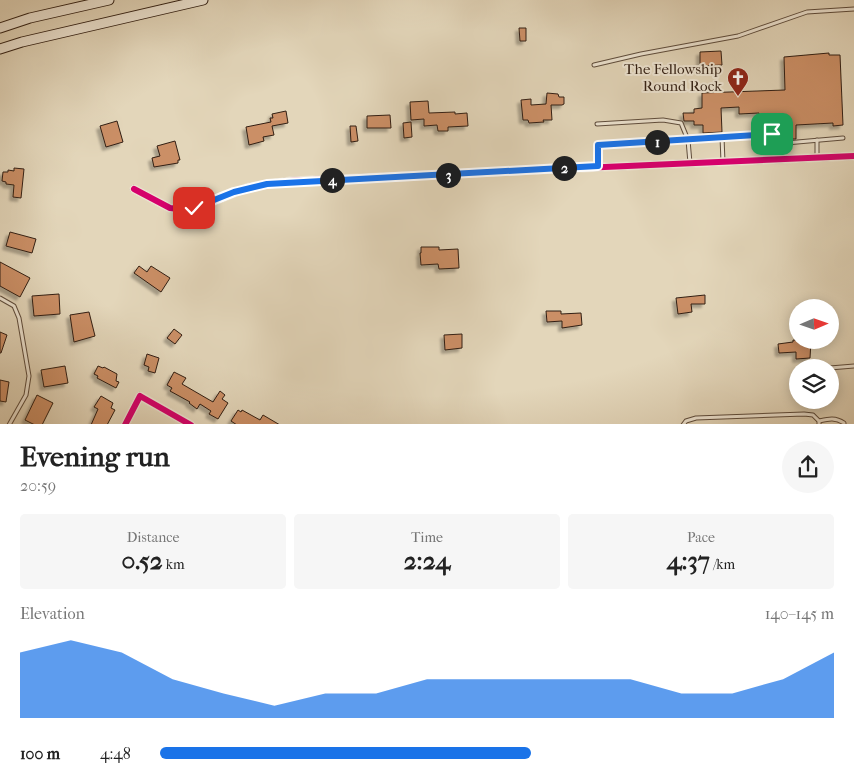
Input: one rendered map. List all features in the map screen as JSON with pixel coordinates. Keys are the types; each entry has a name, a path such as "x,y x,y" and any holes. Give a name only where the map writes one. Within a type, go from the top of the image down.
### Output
{"main road":[{"path":"0,28 30,18 109,0"},
{"path":"0,49 22,42 203,0"}],"street":[{"path":"134,190 170,208 187,210 202,206 234,192 267,184 598,166 690,164 854,156"},
{"path":"125,424 140,396 191,424"}],"lane":[{"path":"594,65 641,54 738,36 807,12 854,9"},
{"path":"596,124 663,120 682,123 688,140 690,164"},
{"path":"598,166 598,145 772,134 786,143 843,138"},
{"path":"722,137 723,162"},
{"path":"817,140 817,158"},
{"path":"0,298 14,306 19,318 29,376 26,395 9,424"},
{"path":"839,367 854,366"},
{"path":"683,424 696,418 804,414 813,415 819,423 828,418 838,419 844,422 844,424"}],"building":[{"path":"519,28 526,28 526,41 520,41"},
{"path":"721,51 722,65 700,66 700,52"},
{"name":"The Fellowship Round Rock","path":"829,53 829,55 840,55 843,125 833,126 833,123 796,125 796,139 787,139 786,130 760,131 759,113 739,114 739,107 721,108 722,132 703,133 703,125 694,125 694,121 684,121 683,113 694,113 694,109 702,108 702,93 785,90 784,57"},
{"path":"547,93 558,94 559,97 564,97 564,104 551,105 552,120 529,123 528,120 523,120 521,100 531,99 531,105 546,104"},
{"path":"428,101 429,113 467,113 468,126 448,127 448,131 438,131 437,125 424,126 424,119 411,120 410,102"},
{"path":"286,111 288,123 272,126 274,135 263,137 264,141 249,145 246,127 271,122 272,114"},
{"path":"390,115 391,128 367,128 367,116"},
{"path":"117,121 123,142 106,147 100,126"},
{"path":"411,122 412,137 404,138 403,123"},
{"path":"350,126 356,126 358,141 351,142"},
{"path":"175,141 180,160 178,160 178,163 154,167 152,158 160,156 157,146"},
{"path":"14,168 24,169 21,198 13,197 14,185 6,184 6,182 2,181 3,172 8,172 8,170 14,171"},
{"path":"10,232 36,239 32,253 6,246"},
{"path":"421,247 439,247 439,250 458,249 459,268 439,269 438,264 421,265"},
{"path":"0,262 30,278 20,297 0,286"},
{"path":"139,266 147,272 151,266 170,278 161,292 134,273"},
{"path":"59,294 60,314 34,316 32,296"},
{"path":"705,295 705,304 691,304 692,312 678,314 676,298"},
{"path":"546,311 561,311 561,314 581,313 582,325 562,328 562,321 547,322"},
{"path":"89,312 95,336 74,342 70,315"},
{"path":"174,329 182,335 175,344 167,338"},
{"path":"0,332 7,335 1,353 0,353"},
{"path":"462,334 462,348 445,350 444,335"},
{"path":"789,343 789,349 811,349 810,358 796,359 796,352 779,353 778,344"},
{"path":"147,354 159,358 155,373 148,371 149,367 144,365"},
{"path":"65,366 68,383 44,387 41,370"},
{"path":"98,366 117,374 116,381 119,382 116,388 97,378 98,376 94,374"},
{"path":"174,372 186,378 182,384 213,402 220,391 225,395 222,399 228,403 218,419 209,414 211,411 200,404 197,409 190,402 170,391 172,388 167,385"},
{"path":"0,380 9,382 6,402 0,401"},
{"path":"37,395 53,403 42,424 33,424 25,420"},
{"path":"101,396 113,403 111,408 115,410 108,424 91,424 98,409 94,407"},
{"path":"238,410 241,412 242,410 260,420 263,415 278,424 236,424 231,421"}],"cycle path":[{"path":"134,189 170,208 187,210 249,187 290,181 854,156"},
{"path":"126,424 140,396 189,424"}],"place":[{"name":"The Fellowship Round Rock","path":"738,97"}],"route":[{"path":"194,208 249,187 267,184 598,166 598,145 772,134"}]}
